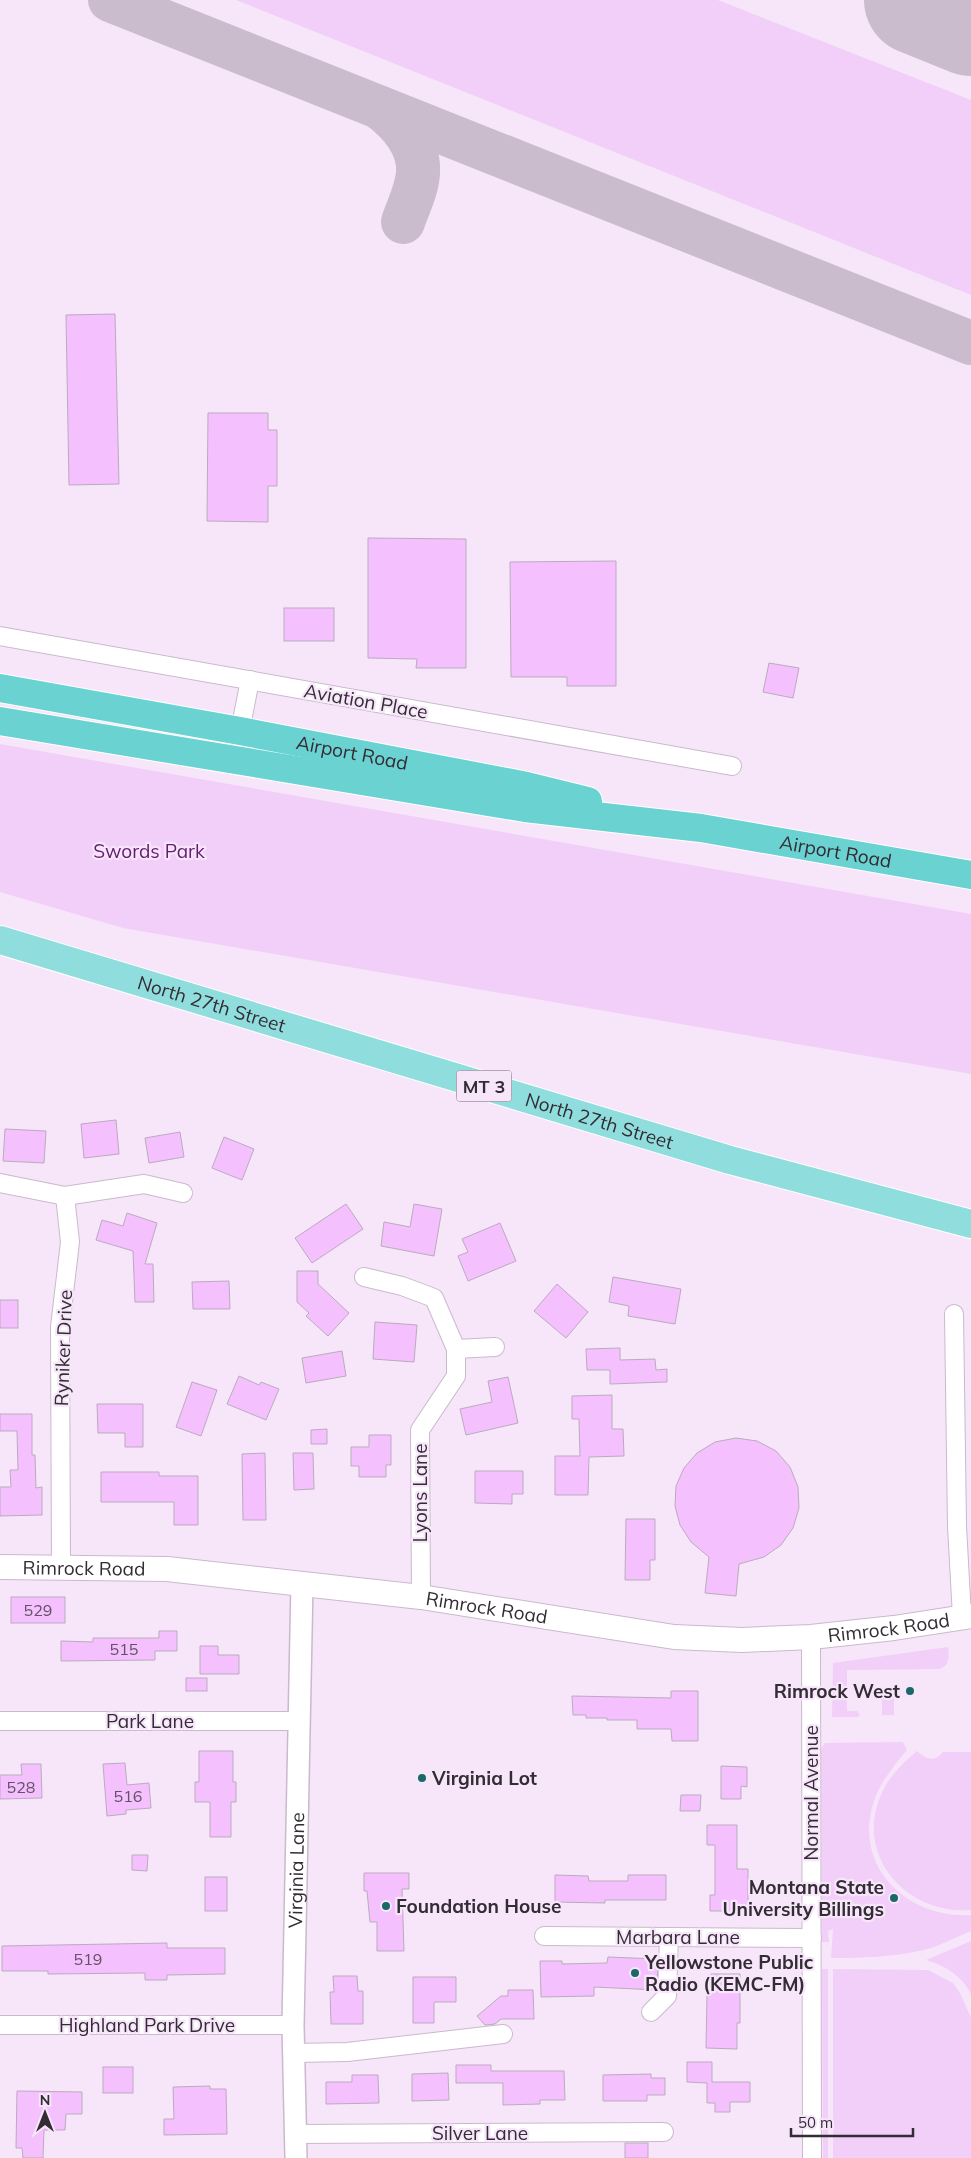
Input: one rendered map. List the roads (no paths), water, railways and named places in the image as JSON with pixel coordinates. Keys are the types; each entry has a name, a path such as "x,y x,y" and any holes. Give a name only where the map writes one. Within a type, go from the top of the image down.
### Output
{"highway":[{"name":"Airport Road","path":"0,688 240,731 527,786 701,828"},
{"name":"Airport Road","path":"0,721 525,808 701,828 971,875"}],"main road":[{"name":"North 27th Street","path":"0,940 730,1160 971,1224"},
{"name":"Rimrock Road","path":"0,1566 167,1569 421,1597 674,1637 742,1640 810,1637 894,1628 966,1616"}],"street":[{"name":"Aviation Place","path":"0,636 732,766"},
{"path":"234,761 250,680"},
{"path":"0,1183 65,1196 144,1184 183,1193"},
{"name":"Ryniker Drive","path":"61,1566 60,1326 70,1242 65,1196"},
{"name":"Lyons Lane","path":"364,1277 402,1286 434,1298 456,1349 456,1376 420,1430 421,1597"},
{"path":"954,1314 963,1430 958,1566 966,1616"},
{"path":"456,1349 495,1347"},
{"name":"Virginia Lane","path":"296,2158 297,2134 293,2025 302,1584"},
{"name":"Normal Avenue","path":"810,1637 812,2158"},
{"name":"Park Lane","path":"0,1722 299,1722"},
{"name":"Marbara Lane","path":"544,1936 812,1938"},
{"path":"651,2012 667,1996 668,1937"},
{"name":"Highland Park Drive","path":"0,2025 293,2025"},
{"path":"294,2053 348,2052 503,2034"},
{"name":"Silver Lane","path":"297,2134 664,2132"}],"place":[{"name":"Rimrock West","path":"910,1691"},
{"name":"Virginia Lot","path":"422,1778"},
{"name":"Montana State University Billings","path":"894,1898"},
{"name":"Foundation House","path":"386,1906"},
{"name":"Yellowstone Public Radio (KEMC-FM)","path":"635,1973"}],"park label":[{"name":"Swords Park","path":"149,851"}]}
